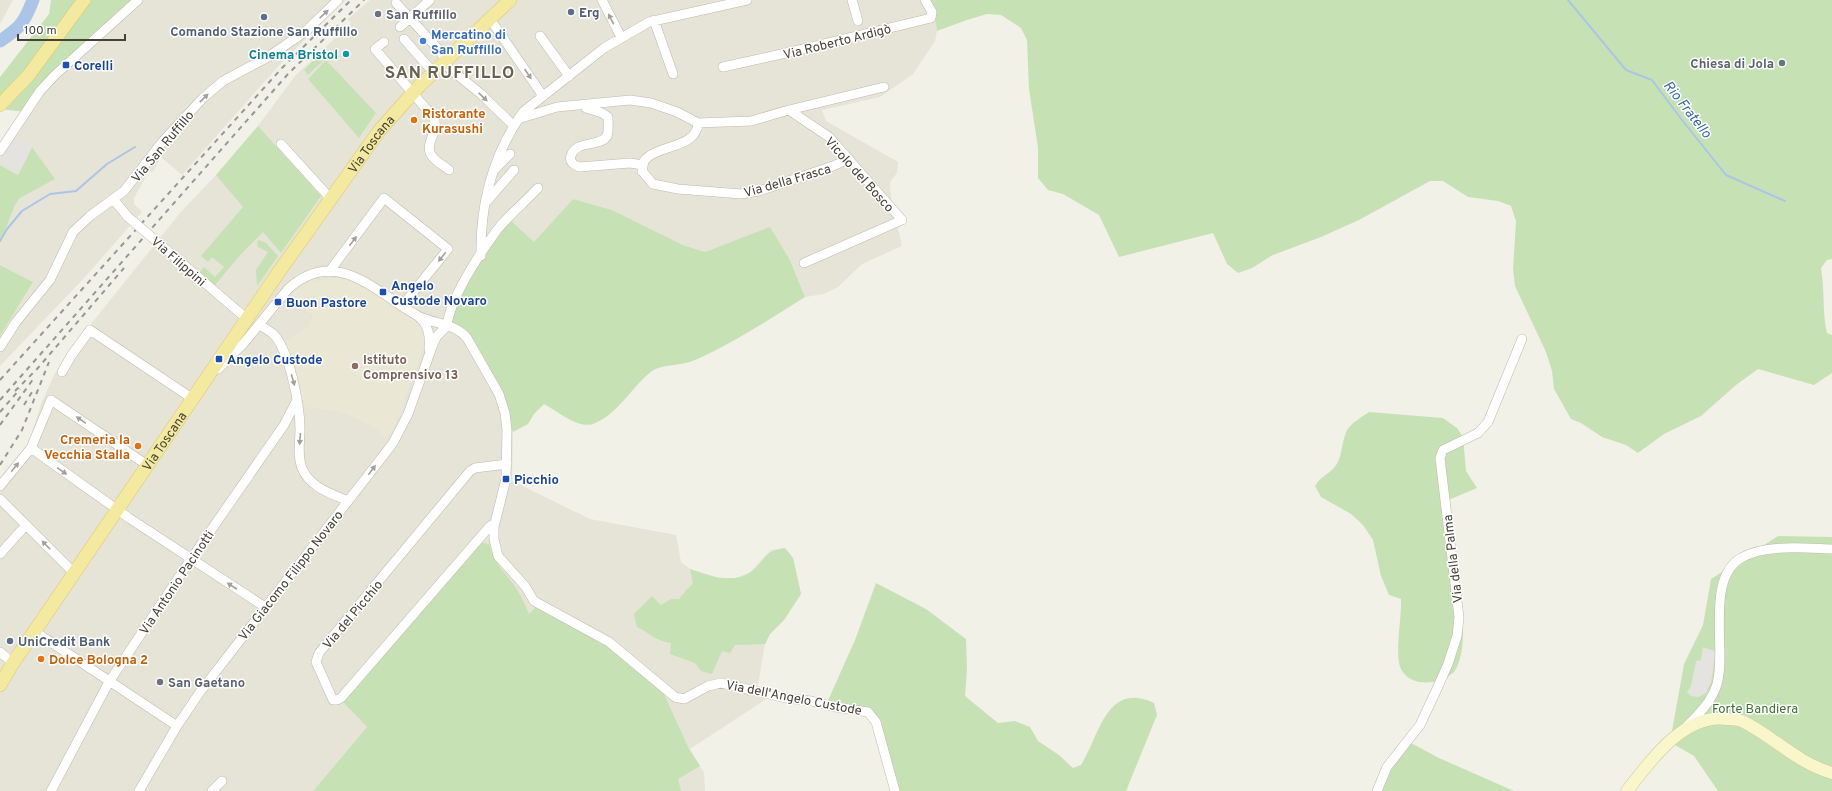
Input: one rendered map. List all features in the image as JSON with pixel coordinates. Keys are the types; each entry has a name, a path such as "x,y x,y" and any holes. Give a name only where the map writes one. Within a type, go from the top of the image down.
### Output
{"main road":[{"path":"0,105 28,76 84,0"},
{"name":"Via Toscana","path":"0,684 34,631 203,383 253,322 330,198 379,131 414,92 445,61 510,0"}],"street":[{"path":"0,151 40,91 54,75 138,0"},
{"name":"Via San Ruffillo","path":"0,347 16,322 50,280 73,232 132,181 163,141 203,98 223,81 268,57 306,31 338,0"},
{"path":"400,27 430,0"},
{"path":"602,0 621,37"},
{"path":"481,256 480,234 492,172 515,122 523,112 621,37 654,20 747,0"},
{"path":"852,0 858,21"},
{"name":"Via Roberto Ardigò","path":"723,67 931,18 932,12 925,0"},
{"path":"396,4 411,18 440,51 452,71 515,122"},
{"path":"490,18 543,96"},
{"path":"654,20 673,74"},
{"path":"540,36 569,76"},
{"path":"404,38 434,72"},
{"path":"384,42 375,50 414,92 434,118 437,124 430,146 431,155 449,170"},
{"path":"515,122 557,107 630,100 651,103 677,112 698,123 751,121 789,110 884,88"},
{"path":"586,104 586,108 602,113 608,117 608,135 604,139 577,148 572,152 570,159 572,164 579,167 630,164 643,165 647,156 656,151 674,146 692,138 697,130 698,123"},
{"name":"Vicolo del Bosco","path":"789,110 829,137 902,220 804,262"},
{"path":"281,144 330,198"},
{"path":"492,172 510,154"},
{"name":"Via della Frasca","path":"643,165 642,171 653,184 678,189 741,194 759,191 834,166 849,159"},
{"path":"486,202 514,170"},
{"path":"447,326 448,314 454,299 498,230 538,188"},
{"path":"329,272 384,198 448,249 402,306"},
{"name":"Via Filippini","path":"113,199 128,217 253,322 272,333 277,339 289,368 300,414 299,457 302,468 315,484 348,501"},
{"name":"Via dell'Angelo Custode","path":"253,322 296,281 312,275 329,272 343,273 364,280 419,316 459,331 467,338 503,404 507,430 507,464 506,478 495,523 494,539 498,556 525,586 534,601 610,642 675,697 684,699 708,686 722,683 786,698 811,700 835,707 868,712 876,722 895,791"},
{"name":"Via Giacomo Filippo Novaro","path":"419,316 424,322 429,334 428,354"},
{"name":"Via Giacomo Filippo Novaro","path":"139,791 177,726 264,608 348,501 400,431 416,394 428,354 437,336 447,326"},
{"path":"62,372 70,356 90,330 193,398"},
{"name":"Via della Palma","path":"1377,791 1387,767 1394,755 1420,725 1448,664 1457,636 1459,617 1440,458 1443,450 1478,433 1488,422 1522,339"},
{"path":"0,486 30,448 51,400 148,465"},
{"name":"Via Antonio Pacinotti","path":"51,791 110,682 191,559 284,425 297,400"},
{"path":"30,448 117,509 264,608"},
{"name":"Via del Picchio","path":"495,523 490,526 341,698 333,700 316,662 319,653 470,471 476,468 507,464"},
{"path":"0,499 74,573"},
{"path":"0,554 26,524"},
{"path":"1627,791 1650,762 1704,710 1716,686 1720,672 1719,627 1722,589 1727,571 1741,558 1761,551 1789,548 1831,549"},
{"path":"34,631 177,726"},
{"path":"0,652 13,663"},
{"path":"1679,734 1700,721 1721,718 1741,721 1805,762 1832,773"},
{"path":"212,791 222,781"}],"shaded area":[{"path":"0,0 13,0 0,24"},
{"path":"141,0 346,0 281,63 182,175 161,157 153,172 149,171 134,198 134,204 142,212 85,277 0,366 0,336 33,282 0,265 0,244 15,205 20,198 54,179 32,147 18,175 0,165 0,147 49,83"},
{"path":"370,0 928,0 935,16 937,31 935,41 913,74 880,97 822,110 826,121 898,162 897,173 890,182 891,200 902,246 862,264 838,287 824,294 805,297 790,260 770,228 705,252 683,245 612,210 573,199 534,243 510,220 460,330 480,356 513,432 512,481 590,519 676,535 681,562 690,569 718,578 736,578 750,572 771,550 785,548 793,558 801,594 784,620 770,634 765,644 757,690 774,694 690,749 704,773 705,791 656,791 529,614 518,591 499,568 492,555 489,544 341,700 367,727 313,791 0,791 0,480 28,444 42,402 55,373 87,329 180,213 216,175 258,126 295,76 351,23 348,19"},
{"path":"408,36 431,62 420,72 398,45"},
{"path":"12,133 32,147 19,173 0,163 0,151"},
{"name":"Istituto Comprensivo 13","path":"331,278 348,280 364,286 419,323 424,335 424,347 396,424 386,440 377,430 362,421 338,411 305,407 286,341 307,328 313,316 290,298 295,290 309,282"},
{"path":"1703,647 1716,652 1711,682 1706,693 1698,697 1691,696 1687,692 1691,686 1696,661 1701,660"}],"green space":[{"path":"51,0 141,0 83,52 26,112 0,109 0,77 49,14"},
{"path":"928,0 1832,0 1832,259 1827,260 1821,268 1825,325 1827,333 1832,335 1832,373 1814,385 1758,369 1736,385 1701,416 1664,434 1638,453 1626,445 1602,437 1581,423 1571,419 1554,389 1552,371 1546,352 1515,286 1513,269 1516,221 1511,206 1498,201 1468,197 1443,181 1430,181 1359,220 1321,237 1273,255 1252,268 1238,273 1227,264 1213,233 1119,257 1099,215 1063,194 1048,190 1038,178 1038,148 1029,89 1027,40 1021,28 1001,15 987,14 937,31 935,16"},
{"path":"320,54 325,59 308,75 304,70"},
{"path":"326,60 376,113 359,138 308,79"},
{"path":"258,126 321,196 281,253 263,232 242,253 215,285 200,272 204,267 215,277 224,267 212,257 208,262 201,256 243,207 216,175"},
{"path":"32,147 55,179 20,198 15,205 0,244 0,165 18,175"},
{"path":"573,199 612,210 683,245 705,252 770,227 790,260 805,297 724,346 690,362 661,367 652,371 610,414 602,420 593,424 581,424 561,415 544,404 534,414 528,424 513,432 480,356 460,330 445,315 469,277 510,220 534,242"},
{"path":"259,240 266,243 278,256 257,286 256,270 268,252 258,247 257,242"},
{"path":"0,265 33,282 0,336"},
{"path":"1369,412 1443,418 1457,428 1463,437 1466,471 1477,488 1446,501 1459,588 1463,641 1458,665 1454,672 1442,680 1434,682 1418,682 1405,675 1401,669 1399,663 1398,646 1401,599 1389,595 1381,576 1373,540 1363,525 1351,514 1321,497 1315,486 1333,469 1339,460 1349,427"},
{"name":"Forte Bandiera","path":"1778,536 1832,537 1832,791 1718,791 1694,756 1670,742 1684,664 1703,625 1711,579"},
{"path":"477,542 489,544 495,560 511,581 529,614 536,607 605,641 641,671 664,694 689,749 700,766 678,779 681,791 313,791 367,727 341,700"},
{"path":"785,548 793,558 801,594 784,620 770,634 765,644 735,645 730,653 722,651 712,674 701,671 695,663 670,654 671,643 656,638 637,627 634,614 652,596 661,605 671,599 679,599 691,586 693,583 690,569 720,578 736,578 751,572 768,554"},
{"path":"876,583 926,609 966,639 967,669 965,696 998,723 1015,721 1030,727 1038,741 1059,755 1073,768 1081,765 1100,726 1107,714 1115,705 1125,699 1138,698 1154,703 1157,715 1126,791 895,791 869,716 826,705 855,640"},
{"path":"1409,742 1439,758 1514,791 1378,791 1387,772"}],"waterway":[{"path":"0,41 21,24 33,0"},
{"name":"Rio Fratello","path":"1568,0 1626,70 1652,80 1726,175 1785,201"},
{"path":"0,241 7,229 22,211 50,194 76,191 107,164 135,147"}],"railway":[{"path":"0,380 282,68 351,0"},
{"path":"0,400 288,74 364,0"},
{"path":"15,391 37,369 124,268"},
{"path":"0,465 22,430 49,362"},
{"path":"0,425 34,378"},
{"path":"0,412 20,389"},
{"path":"24,405 32,392"}],"place":[{"name":"Erg","path":"571,12"},
{"name":"San Ruffillo","path":"378,14"},
{"name":"Comando Stazione San Ruffillo","path":"264,17"},
{"name":"Mercatino di San Ruffillo","path":"423,41"},
{"name":"Cinema Bristol","path":"346,54"},
{"name":"Chiesa di Jola","path":"1782,63"},
{"name":"Corelli","path":"66,65"},
{"name":"Ristorante Kurasushi","path":"414,120"},
{"name":"Angelo Custode Novaro","path":"383,292"},
{"name":"Buon Pastore","path":"278,302"},
{"name":"Angelo Custode","path":"219,359"},
{"name":"Istituto Comprensivo 13","path":"355,366"},
{"name":"Cremeria la Vecchia Stalla","path":"138,446"},
{"name":"Picchio","path":"506,479"},
{"name":"UniCredit Bank","path":"10,641"},
{"name":"Dolce Bologna 2","path":"41,659"},
{"name":"San Gaetano","path":"160,682"}],"district":[{"name":"SAN RUFFILLO","path":"450,72"}]}
